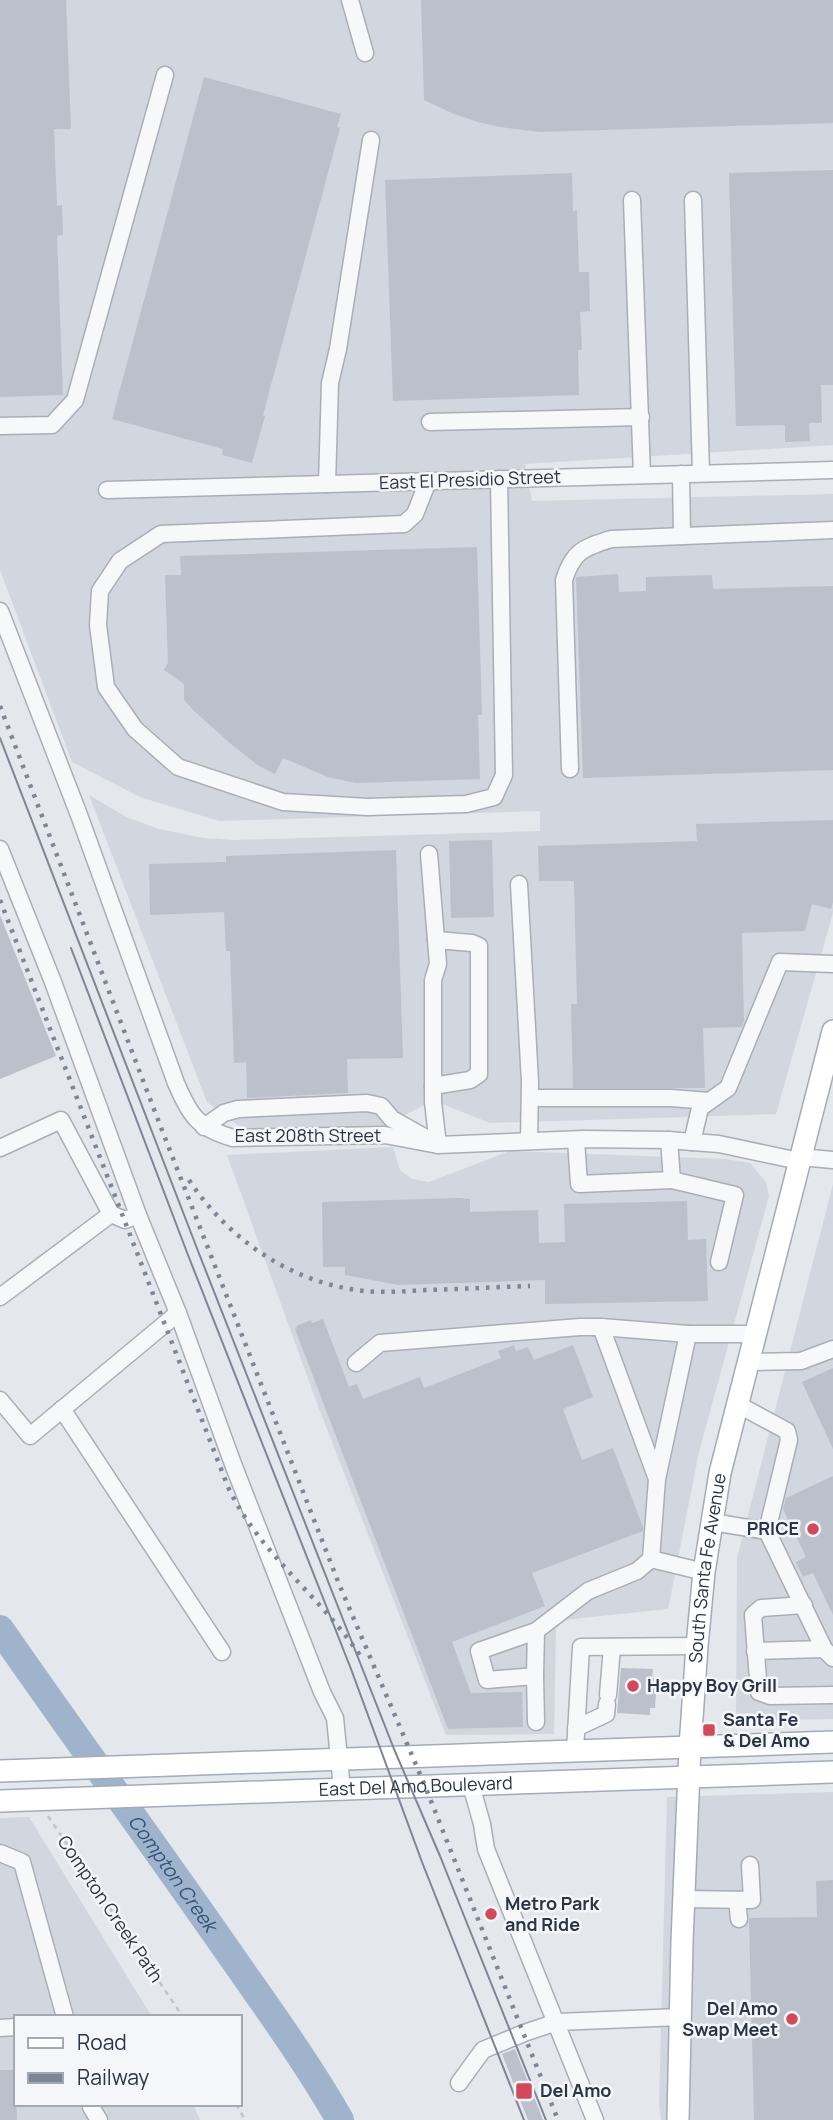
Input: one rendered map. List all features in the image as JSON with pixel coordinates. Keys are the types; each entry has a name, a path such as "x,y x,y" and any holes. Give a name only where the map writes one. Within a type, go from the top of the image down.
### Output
{"main road":[{"name":"South Santa Fe Avenue","path":"678,2120 690,1747 704,1572 720,1473 833,1031"},
{"name":"East Del Amo Boulevard","path":"0,1771 833,1742"},
{"name":"East Del Amo Boulevard","path":"0,1801 833,1772"}],"street":[{"path":"350,0 365,53"},
{"path":"0,426 52,425 75,400 165,75"},
{"path":"327,484 330,383 338,349 370,140"},
{"path":"632,200 642,475"},
{"path":"693,200 701,473"},
{"path":"430,422 641,417"},
{"name":"East El Presidio Street","path":"107,490 833,470"},
{"path":"681,474 682,536"},
{"path":"428,481 415,514 404,524 161,534 120,561 100,591 98,625 106,687 135,729 178,767 283,802 368,807 466,804 494,797 504,775 499,479"},
{"path":"570,769 564,580 569,563 585,547 611,539 833,530"},
{"path":"0,611 79,815 176,1083 186,1108 199,1124 204,1127 224,1113 238,1109 367,1103 381,1106 392,1119 438,1144"},
{"path":"0,849 53,982 138,1215 322,1692 335,1718 342,1789"},
{"path":"429,854 438,964 433,980 433,1086 438,1144"},
{"path":"519,884 530,1141"},
{"path":"433,1086 470,1080 479,1074 479,947 472,943 436,940"},
{"path":"692,1142 700,1108 728,1088 780,961 833,964"},
{"path":"530,1098 671,1098 709,1101"},
{"path":"0,1148 61,1120 111,1214 125,1220 138,1215"},
{"name":"East 208th Street","path":"204,1127 233,1138 385,1135 438,1144 669,1140 733,1146 800,1159 833,1160"},
{"path":"576,1140 579,1184 672,1180 735,1195 719,1262"},
{"path":"669,1140 672,1180"},
{"path":"0,1297 111,1214"},
{"path":"0,1400 30,1436 178,1313"},
{"path":"356,1363 380,1343 580,1326 688,1334 754,1334"},
{"path":"601,1327 657,1479"},
{"path":"535,1676 487,1680 479,1651 536,1631 588,1591 637,1571 651,1559 657,1479 688,1334"},
{"path":"747,1362 801,1361 833,1348"},
{"path":"737,1404 787,1431 789,1440 767,1531 829,1654 755,1651"},
{"path":"62,1409 222,1652"},
{"path":"712,1522 767,1531"},
{"path":"651,1559 704,1572"},
{"path":"804,1605 761,1608 753,1615 759,1692 770,1696 833,1695"},
{"path":"536,1631 536,1722"},
{"path":"575,1751 581,1647 697,1646"},
{"path":"576,1728 606,1714 612,1647"},
{"path":"471,1785 486,1849 596,2120"},
{"path":"0,1853 22,1862 64,2015"},
{"path":"684,1899 752,1900 750,1865"},
{"path":"737,1900 739,1919"},
{"path":"459,2083 483,2050 557,2022 680,2017"}],"path":[{"name":"Compton Creek Path","path":"43,1800 49,1819 182,2015"}],"shaded area":[{"path":"0,0 833,0 833,445 525,464 532,501 833,494 833,913 776,1114 490,1123 445,1105 422,1106 405,1115 398,1127 246,1131 207,1102 89,795 126,817 159,829 203,838 234,840 540,831 540,811 219,821 140,797 72,762 0,570"},
{"path":"393,1147 400,1170 412,1179 429,1182 510,1151 725,1159 750,1163 766,1182 769,1196 699,1452 668,1609 563,1620 556,1629 554,1734 446,1735 318,1406 227,1155"},
{"path":"833,1184 833,1719 736,1721 737,1558"},
{"path":"833,1792 833,2120 661,2120 659,2104 667,1797"},
{"path":"29,1817 151,2015 14,2015 14,2106 194,2106 200,2120 0,2120 0,1818"}],"building":[{"path":"0,0 66,0 71,129 54,129 57,206 62,205 63,235 57,236 63,395 0,397"},
{"path":"421,0 833,0 833,123 540,132 478,122 424,100"},
{"path":"204,77 341,114 337,127 340,128 252,463 222,455 223,449 112,419"},
{"path":"833,170 833,385 821,385 822,423 809,423 810,441 785,442 785,425 736,426 729,173"},
{"path":"572,173 573,211 577,210 579,272 589,272 590,311 580,312 582,350 578,350 579,395 393,401 385,180"},
{"path":"477,547 482,715 478,715 480,779 356,783 328,777 283,758 275,774 259,766 194,711 184,700 184,684 164,670 168,663 165,575 181,575 180,556"},
{"path":"618,574 619,592 646,591 646,577 712,575 713,589 833,586 833,770 583,778 576,577"},
{"path":"833,820 831,909 812,904 805,931 742,933 744,1021 742,1027 703,1028 705,1088 573,1088 571,1004 577,1004 574,881 539,881 538,846 697,841 696,824"},
{"path":"492,840 494,917 451,918 449,841"},
{"path":"396,850 403,1058 347,1059 348,1093 247,1098 246,1062 234,1063 230,951 226,951 224,912 150,915 149,864 226,862 226,856"},
{"path":"0,915 56,1056 0,1079"},
{"path":"470,1199 470,1212 538,1210 539,1243 565,1242 564,1204 687,1201 688,1240 706,1239 708,1301 545,1304 545,1280 398,1285 345,1275 345,1267 323,1267 322,1202"},
{"path":"323,1319 349,1387 357,1384 363,1399 420,1377 424,1388 501,1358 498,1351 514,1345 516,1351 528,1347 534,1360 573,1345 593,1397 563,1409 582,1460 613,1448 643,1531 532,1573 545,1606 452,1642 471,1693 522,1692 523,1727 448,1729 295,1329 296,1326 311,1320 312,1323"},
{"path":"833,1368 833,1449 802,1382"},
{"name":"PRICE","path":"833,1476 833,1615 813,1573 803,1577 796,1562 806,1557 783,1509 786,1498"},
{"name":"Happy Boy Grill","path":"621,1668 653,1669 652,1678 657,1678 655,1708 650,1708 650,1715 617,1713"},
{"name":"Del Amo Swap Meet","path":"833,1880 833,2120 754,2120 749,1918 817,1917 816,1881"},
{"path":"515,2049 543,2120 528,2120 502,2054"},
{"path":"0,2070 14,2070 14,2106 16,2106 17,2120 0,2120"}],"waterway":[{"name":"Compton Creek","path":"0,1629 275,2019 340,2120"}],"tram line":[{"path":"0,738 394,1749 546,2120"},
{"path":"71,948 351,1669 422,1862 524,2120"}],"railway":[{"path":"0,706 339,1584 425,1786 558,2120"},
{"path":"0,900 228,1487 257,1534 330,1616 363,1660"},
{"path":"189,1180 223,1222 243,1239 264,1255 311,1279 372,1292 530,1286"}],"place":[{"name":"PRICE","path":"813,1529"},
{"name":"Happy Boy Grill","path":"633,1686"},
{"name":"Santa Fe & Del Amo","path":"709,1730"},
{"name":"Metro Park and Ride","path":"491,1914"},
{"name":"Del Amo Swap Meet","path":"792,2019"},
{"name":"Del Amo","path":"524,2091"}]}
